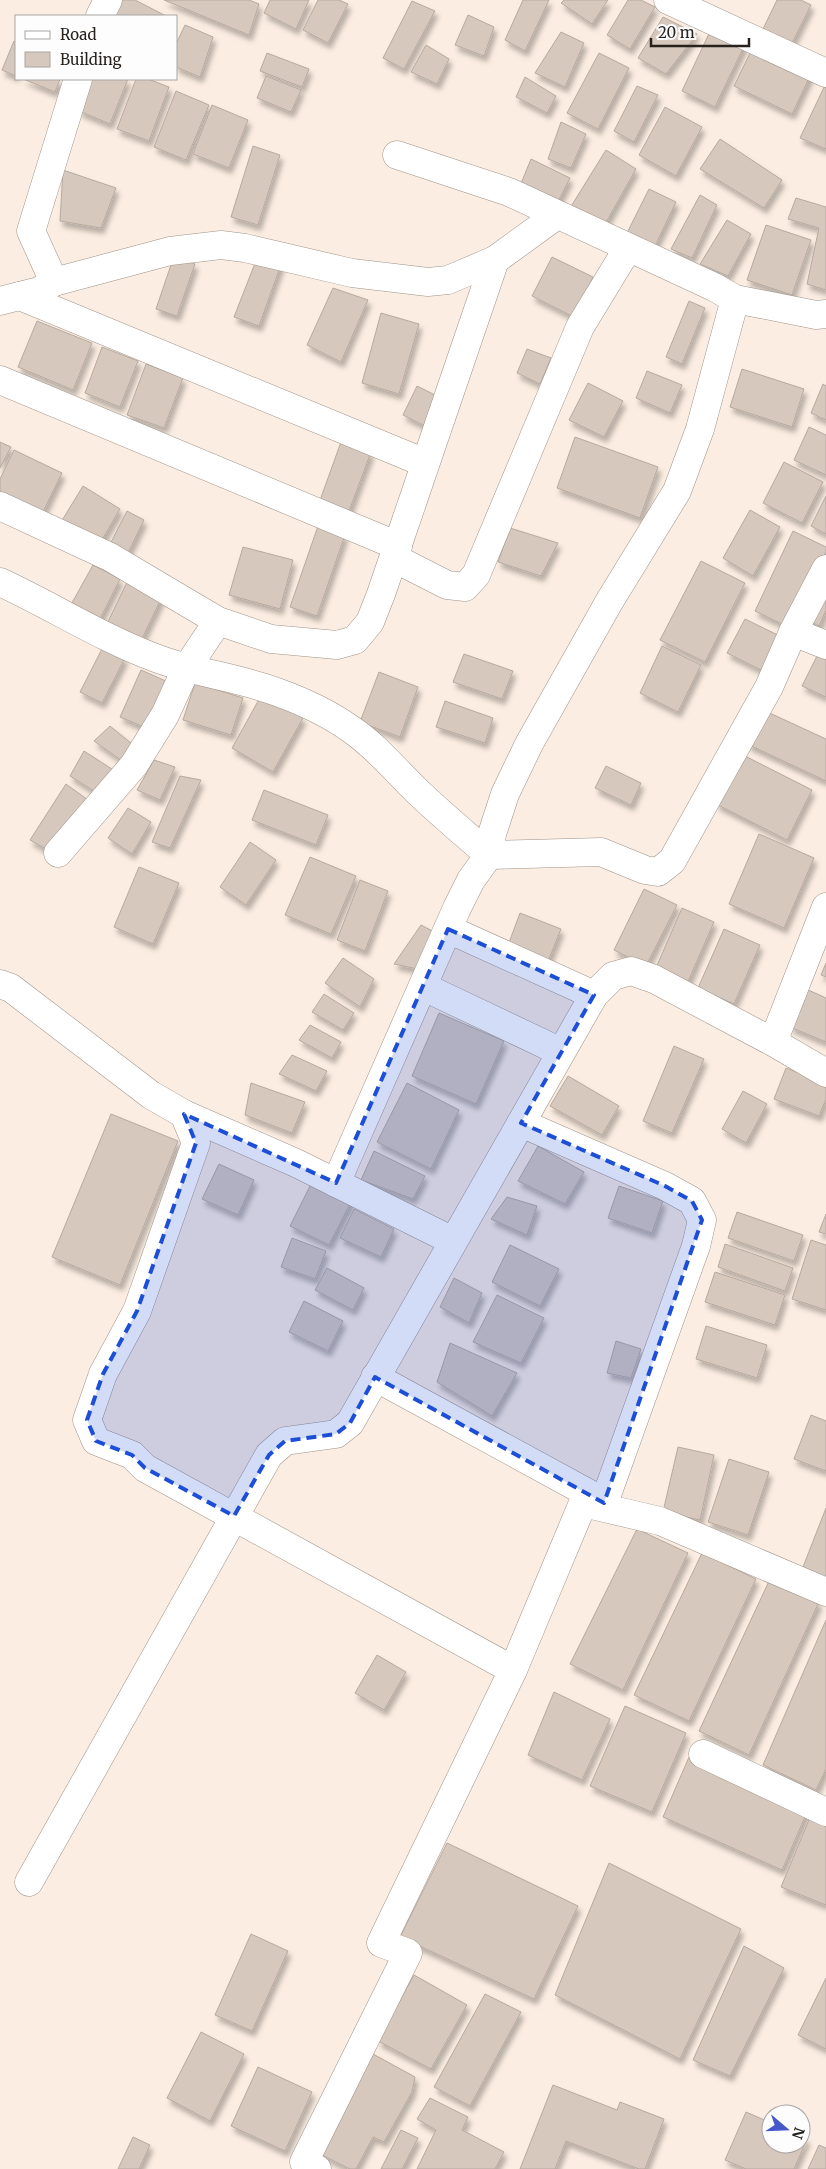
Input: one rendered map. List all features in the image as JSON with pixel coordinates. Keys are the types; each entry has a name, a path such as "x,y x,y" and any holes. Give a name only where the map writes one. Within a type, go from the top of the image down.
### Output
{"street":[{"path":"100,15 108,0"},
{"path":"668,0 826,73"},
{"path":"54,282 31,230 78,80"},
{"path":"397,155 509,192 714,286 735,299 816,315 826,314"},
{"path":"10,298 39,291 54,282 170,251 221,245 245,248 352,274 428,282 448,280 495,260 557,215"},
{"path":"0,380 396,552 447,585 465,587 476,575 580,327 628,248"},
{"path":"0,506 110,557 218,621 271,639 336,645 355,640 370,622 396,552 495,260"},
{"path":"10,298 426,463"},
{"path":"336,1182 424,987 448,929 471,880 489,856 492,834 505,794 529,744 608,602 677,491 700,429 735,299"},
{"path":"0,582 42,601 115,642 186,669 278,692 352,730 489,856 601,852 645,870 658,872 672,861 769,687 793,632 826,569"},
{"path":"58,853 134,765 165,715 186,669 218,621"},
{"path":"793,632 826,645"},
{"path":"773,1042 826,907"},
{"path":"448,929 594,995"},
{"path":"28,1882 269,1454 284,1441 336,1434 350,1423 594,995 613,976 631,971 654,979 773,1042 826,1073"},
{"path":"0,984 11,988 151,1095 184,1114 336,1182 453,1241"},
{"path":"424,987 561,1052"},
{"path":"184,1114 196,1143 137,1311 103,1374 87,1420 96,1441 132,1455 145,1468 514,1670"},
{"path":"521,1123 665,1186 692,1201 702,1220 696,1246 615,1508"},
{"path":"375,1377 615,1508"},
{"path":"308,2167 408,1953 380,1943 514,1670 583,1503 615,1508 660,1521 826,1592"},
{"path":"703,1754 826,1812"}],"highlighted area":[{"path":"448,929 594,995 521,1123 665,1186 692,1201 702,1220 604,1503 375,1377 350,1423 336,1434 285,1441 269,1455 234,1516 145,1468 132,1455 96,1441 87,1420 103,1374 137,1311 196,1143 184,1114 336,1183"}],"building":[{"path":"119,0 135,0 164,15 115,15"},
{"path":"164,0 249,0 259,4 249,35"},
{"path":"270,0 309,0 296,29 264,13"},
{"path":"318,0 339,0 348,4 328,43 303,30"},
{"path":"523,0 549,0 525,51 505,40"},
{"path":"564,0 608,0 592,24 561,3"},
{"path":"628,0 641,0 655,7 630,49 607,35"},
{"path":"777,0 801,0 811,5 792,43 763,29"},
{"path":"412,1 435,11 404,69 383,58"},
{"path":"468,15 494,27 484,56 455,45"},
{"path":"663,17 697,34 666,74 638,58"},
{"path":"185,25 213,37 200,77 178,68 178,40"},
{"path":"713,25 746,42 715,107 682,91"},
{"path":"561,32 584,43 565,87 535,73"},
{"path":"14,41 15,76 2,70"},
{"path":"426,45 449,59 437,84 411,72"},
{"path":"754,45 812,72 792,114 734,86"},
{"path":"267,53 309,69 302,87 260,71"},
{"path":"599,53 629,68 598,129 567,113"},
{"path":"266,76 301,90 291,112 257,98"},
{"path":"525,77 556,96 547,113 516,97"},
{"path":"25,80 60,80 55,92"},
{"path":"92,80 128,80 110,124 79,111"},
{"path":"136,80 151,80 169,87 149,141 117,129"},
{"path":"826,83 826,149 800,138"},
{"path":"637,86 658,95 634,142 614,131"},
{"path":"176,91 209,105 186,160 154,147"},
{"path":"212,105 248,120 229,168 193,154"},
{"path":"665,107 702,127 676,176 639,155"},
{"path":"561,122 586,134 571,168 548,159"},
{"path":"720,139 782,180 764,208 700,169"},
{"path":"253,146 280,155 258,225 231,217"},
{"path":"606,150 636,169 604,226 570,208"},
{"path":"531,159 570,178 558,202 520,186"},
{"path":"63,170 116,188 101,228 60,221"},
{"path":"649,189 676,202 655,246 627,233"},
{"path":"700,195 717,205 692,258 671,249"},
{"path":"796,198 826,207 826,290 807,284 819,228 788,219"},
{"path":"727,220 751,234 728,276 700,264"},
{"path":"766,225 811,240 792,295 747,280"},
{"path":"259,253 283,259 259,326 234,317"},
{"path":"174,256 195,264 177,316 156,309"},
{"path":"552,257 593,277 574,317 532,296"},
{"path":"333,288 368,300 341,362 307,345"},
{"path":"689,301 705,308 682,364 666,357"},
{"path":"381,313 419,324 399,394 362,383"},
{"path":"37,321 92,343 73,390 18,367"},
{"path":"102,347 138,361 120,407 85,393"},
{"path":"527,349 551,358 540,384 517,373"},
{"path":"146,364 183,378 164,428 127,415"},
{"path":"742,369 804,389 792,427 730,407"},
{"path":"647,371 682,385 670,413 636,398"},
{"path":"588,383 623,401 604,437 569,420"},
{"path":"823,384 826,386 826,420 811,413"},
{"path":"417,386 441,398 427,427 403,415"},
{"path":"809,427 826,435 826,475 794,460"},
{"path":"575,437 658,467 640,518 557,488"},
{"path":"0,442 11,447 0,468"},
{"path":"341,442 371,452 348,514 319,503"},
{"path":"14,450 62,473 40,518 0,499 0,479"},
{"path":"784,462 823,482 802,523 763,503"},
{"path":"83,486 120,509 96,550 58,527"},
{"path":"826,496 826,534 811,526"},
{"path":"750,510 780,527 753,576 723,558"},
{"path":"127,511 144,520 126,557 108,548"},
{"path":"318,526 345,535 317,616 290,607"},
{"path":"510,528 558,543 541,576 498,562"},
{"path":"793,531 826,547 826,552 788,627 755,611"},
{"path":"243,547 293,560 280,609 229,595"},
{"path":"701,561 745,583 705,662 660,640"},
{"path":"93,565 120,579 97,625 68,610"},
{"path":"128,580 162,597 139,645 105,628"},
{"path":"826,580 826,610 819,626 807,620"},
{"path":"745,619 788,640 771,675 727,653"},
{"path":"662,646 701,665 678,712 640,693"},
{"path":"103,647 125,658 102,703 80,692"},
{"path":"464,654 513,671 502,699 453,682"},
{"path":"818,654 826,658 826,697 802,686"},
{"path":"141,670 168,682 146,728 120,717"},
{"path":"379,672 418,687 400,737 360,722"},
{"path":"195,683 243,698 231,735 183,720"},
{"path":"262,694 303,718 273,772 232,748"},
{"path":"445,701 493,718 485,743 436,727"},
{"path":"763,710 826,739 826,781 747,744"},
{"path":"110,726 137,748 125,763 94,741"},
{"path":"84,751 118,773 102,796 70,776"},
{"path":"741,754 812,790 787,840 716,804"},
{"path":"154,760 175,767 160,800 137,790"},
{"path":"606,766 641,783 631,805 595,788"},
{"path":"180,776 201,780 170,848 152,842"},
{"path":"66,784 95,805 48,850 30,840"},
{"path":"264,790 328,815 316,845 252,820"},
{"path":"128,808 151,822 132,854 108,838"},
{"path":"759,834 814,858 784,928 729,904"},
{"path":"250,842 276,860 246,905 220,887"},
{"path":"310,857 356,876 331,934 285,915"},
{"path":"139,867 179,883 153,944 114,927"},
{"path":"360,880 388,891 365,951 337,940"},
{"path":"644,889 677,905 646,966 614,950"},
{"path":"682,908 714,922 687,984 655,970"},
{"path":"520,913 561,929 547,964 507,948"},
{"path":"421,925 438,934 418,969 394,964"},
{"path":"724,929 760,945 734,1004 698,988"},
{"path":"343,958 374,979 360,1007 325,983"},
{"path":"826,963 826,977 821,975"},
{"path":"806,989 826,998 826,1042 790,1027"},
{"path":"324,994 354,1013 343,1030 312,1012"},
{"path":"439,1013 504,1041 476,1104 412,1076"},
{"path":"310,1025 341,1042 332,1058 299,1040"},
{"path":"674,1046 704,1059 672,1133 643,1121"},
{"path":"292,1055 327,1071 316,1091 279,1074"},
{"path":"786,1068 826,1083 826,1099 819,1116 774,1099"},
{"path":"568,1076 619,1106 602,1135 550,1106"},
{"path":"251,1083 305,1102 292,1133 245,1115"},
{"path":"407,1083 459,1110 431,1169 377,1142"},
{"path":"743,1091 767,1104 746,1143 722,1129"},
{"path":"111,1114 178,1141 120,1285 52,1257"},
{"path":"538,1146 584,1172 565,1204 518,1181"},
{"path":"374,1151 425,1176 413,1199 361,1180"},
{"path":"219,1164 254,1180 238,1215 202,1199"},
{"path":"313,1180 352,1200 329,1245 290,1226"},
{"path":"619,1186 663,1201 652,1233 608,1218"},
{"path":"507,1197 537,1206 527,1235 491,1219"},
{"path":"354,1209 394,1229 381,1257 340,1238"},
{"path":"737,1212 803,1235 794,1261 728,1238"},
{"path":"826,1214 826,1234 819,1232"},
{"path":"292,1238 326,1251 315,1279 281,1267"},
{"path":"811,1240 826,1245 826,1310 792,1299"},
{"path":"725,1244 793,1268 785,1291 718,1267"},
{"path":"510,1245 559,1269 540,1306 492,1282"},
{"path":"327,1268 364,1288 353,1310 315,1290"},
{"path":"715,1272 785,1295 775,1325 705,1302"},
{"path":"454,1278 482,1293 469,1323 440,1307"},
{"path":"497,1295 544,1318 521,1363 473,1342"},
{"path":"304,1301 343,1321 328,1351 289,1332"},
{"path":"706,1326 767,1345 757,1378 696,1359"},
{"path":"616,1341 641,1349 631,1378 607,1373"},
{"path":"450,1343 517,1373 492,1416 437,1382"},
{"path":"811,1415 826,1421 826,1471 794,1459"},
{"path":"678,1447 714,1455 700,1520 663,1512"},
{"path":"729,1459 769,1472 748,1535 708,1522"},
{"path":"826,1508 826,1577 803,1567"},
{"path":"637,1529 688,1553 623,1690 570,1664"},
{"path":"702,1553 756,1579 689,1721 634,1695"},
{"path":"770,1579 819,1602 749,1755 699,1731"},
{"path":"826,1620 826,1769 816,1790 763,1765"},
{"path":"377,1655 406,1672 384,1710 355,1693"},
{"path":"554,1692 610,1719 582,1780 528,1755"},
{"path":"625,1706 686,1733 652,1812 590,1786"},
{"path":"689,1757 808,1810 782,1870 663,1817"},
{"path":"811,1815 826,1821 826,1905 781,1887"},
{"path":"447,1843 578,1906 534,1999 400,1937"},
{"path":"609,1863 741,1929 680,2059 555,1995"},
{"path":"251,1934 288,1951 252,2031 215,2015"},
{"path":"744,1946 784,1968 730,2076 693,2060"},
{"path":"414,1975 467,2005 431,2069 378,2041"},
{"path":"826,1978 826,2049 798,2035"},
{"path":"485,1994 521,2012 470,2106 434,2087"},
{"path":"201,2032 244,2054 210,2121 167,2098"},
{"path":"373,2054 415,2077 412,2092 384,2142 373,2137 356,2169 350,2169 322,2155"},
{"path":"258,2067 312,2092 285,2151 231,2126"},
{"path":"553,2085 617,2110 620,2102 664,2119 645,2169 639,2169 566,2141 555,2169 520,2169"},
{"path":"430,2098 468,2117 462,2130 504,2152 495,2169 417,2169 436,2130 417,2119"},
{"path":"746,2112 761,2119 761,2154 800,2154 794,2169 746,2169 725,2160"},
{"path":"401,2130 418,2138 402,2169 381,2169"},
{"path":"133,2137 150,2145 139,2169 118,2169"},
{"path":"819,2145 826,2148 826,2169 808,2169"}]}
